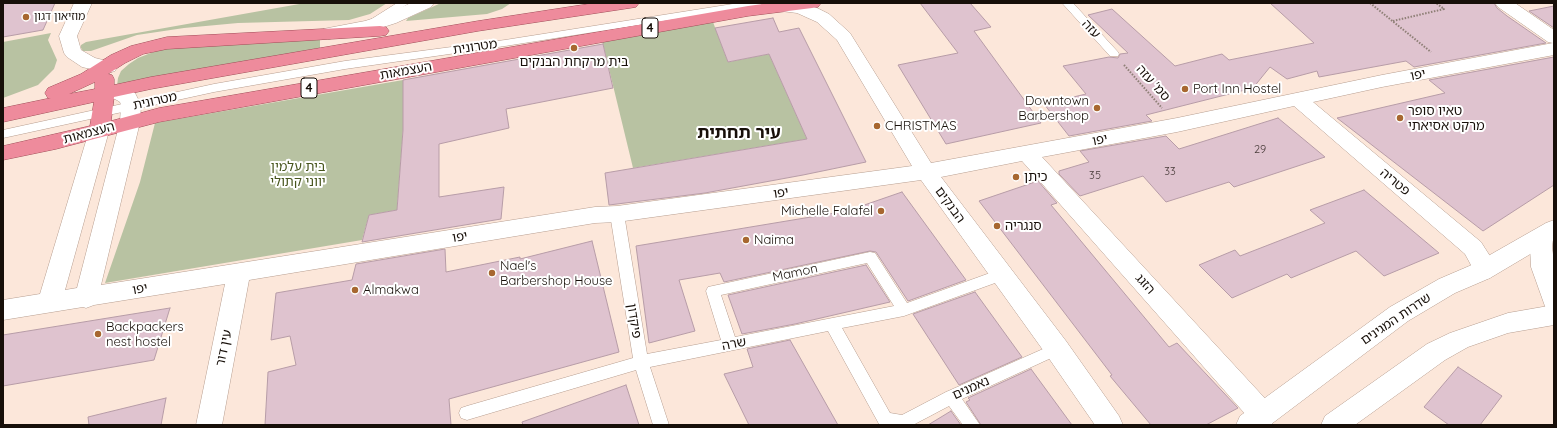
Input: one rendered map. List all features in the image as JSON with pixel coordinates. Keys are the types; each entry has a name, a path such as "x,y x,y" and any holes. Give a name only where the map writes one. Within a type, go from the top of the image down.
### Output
{"highway":[{"name":"העצמאות","path":"3,152 56,142 103,109 478,26 629,3"},
{"name":"העצמאות","path":"3,113 130,108 167,113 780,6 812,3"},
{"path":"3,113 21,107 88,78 118,59 137,50 167,43 382,31 429,25 478,26"},
{"path":"103,109 104,81 108,66"}],"street":[{"path":"83,3 68,36 73,53 88,64 108,66"},
{"path":"327,34 368,26 390,19 425,3"},
{"path":"624,3 629,3"},
{"path":"1504,3 1554,38"},
{"name":"הבנקים","path":"780,6 800,8 811,12 834,27 844,37 926,172 1057,349 1110,425"},
{"name":"יפו","path":"3,310 86,298 595,215 617,214 926,172 1177,125 1297,99 1554,49"},
{"path":"50,303 103,109 119,93 130,108 86,298"},
{"name":"פטריה","path":"1297,99 1472,248 1482,264 1482,271"},
{"name":"הזגג","path":"1026,154 1256,420"},
{"path":"1549,232 1541,247 1543,267 1554,302"},
{"name":"שדרות המגינים","path":"1256,420 1399,314 1431,294 1482,271 1549,232"},
{"name":"עין דור","path":"209,425 239,272"},
{"path":"1334,425 1436,352 1459,340 1508,323 1554,315"}],"lane":[{"path":"368,26 404,3"},
{"name":"מטרונית","path":"130,108 264,71 371,53 541,32 729,3"},
{"name":"מטרונית","path":"130,108 345,65 498,44 759,3"},
{"name":"עזה","path":"1067,3 1114,54"},
{"path":"3,125 103,109"},
{"path":"3,134 103,109"},
{"name":"פיקדון","path":"617,214 641,362 662,425"},
{"name":"Mamon","path":"730,344 713,290 870,257 904,310"},
{"name":"שרה","path":"467,413 641,362 904,310 1001,275"},
{"path":"832,325 884,422"},
{"name":"נאמנים","path":"884,422 903,422 951,397 1057,349"},
{"path":"951,397 972,425"}],"path":[{"path":"1370,3 1452,68"},
{"path":"1392,21 1444,9 1436,3"},
{"name":"סמ' עזה","path":"1114,54 1177,125"}],"green space":[{"path":"305,3 387,3 370,14 349,20 238,23 184,28 137,35 91,51 83,51 81,48 81,45 86,42"},
{"path":"441,3 511,3 502,9 487,14 406,21 408,18"},
{"path":"713,22 728,62 769,54 807,139 633,168 602,40"},
{"path":"51,33 48,40 57,60 54,69 38,85 3,98 3,42"},
{"path":"320,37 320,48 117,86 121,71 129,64 138,58 161,49"},
{"name":"בית עלמין יווני קתולי","path":"403,80 403,130 397,210 369,215 362,240 105,283 140,182 155,123"}],"building":[{"name":"מוזיאון דגון","path":"3,3 55,3 43,30 3,37"},
{"path":"920,3 970,3 991,27 974,31 1041,123 946,144 898,65 958,53"},
{"path":"1270,3 1494,3 1497,8 1507,16 1546,43 1414,67 1406,61 1319,77 1317,71 1287,79 1270,67 1253,88 1146,115 1152,121 1069,136 1044,104 1086,94 1063,66 1109,57 1118,58 1120,54 1128,53 1088,15 1112,9 1175,66 1222,54 1229,60 1314,43"},
{"path":"1554,6 1554,28 1529,11"},
{"path":"773,18 779,32 799,28 866,162 705,193 609,205 605,173 807,139 769,54 728,62 715,28"},
{"path":"603,44 613,88 506,109 509,128 439,144 439,197 504,187 501,219 362,242 369,215 397,210 403,130 403,80"},
{"path":"1554,57 1554,185 1483,231 1337,118 1445,93 1429,80"},
{"path":"1278,118 1325,157 1234,187 1229,182 1166,202 1143,176 1080,196 1059,174 1059,171 1089,162 1080,151 1166,136 1179,149"},
{"path":"1038,181 1057,203 1051,205 1169,347 1177,343 1238,408 1206,425 1151,425 1110,376 1112,375 979,201"},
{"path":"1364,190 1439,253 1384,276 1356,251 1291,278 1287,274 1232,298 1199,265 1235,250 1240,256 1325,223 1310,210"},
{"path":"902,192 966,280 908,301 876,252 870,251 724,282 720,273 679,280 695,331 649,343 636,246 847,211"},
{"path":"592,241 619,352 449,399 451,425 265,425 268,372 296,365 290,336 271,340 276,293 352,280 356,264 445,249 446,272 520,257 520,259"},
{"path":"866,265 890,302 795,324 742,334 728,295"},
{"path":"975,292 1022,357 959,385 913,314"},
{"path":"170,308 154,360 3,386 3,335"},
{"path":"790,340 838,425 749,425 724,374 753,367 747,349"},
{"path":"1458,367 1502,396 1480,425 1449,425 1424,407"},
{"path":"1031,369 1072,425 981,425 966,402 970,400 968,398"},
{"path":"626,385 639,425 523,425 522,422"},
{"path":"166,398 161,425 89,425 88,417"},
{"path":"951,411 961,425 928,425"}],"place":[{"name":"מוזיאון דגון","path":"26,17"},
{"name":"בית מרקחת הבנקים","path":"574,48"},
{"name":"Port Inn Hostel","path":"1185,89"},
{"name":"Downtown Barbershop","path":"1097,108"},
{"name":"טאיו סופר מרקט אסיאתי","path":"1400,118"},
{"name":"CHRISTMAS","path":"877,126"},
{"name":"כיתן","path":"1016,177"},
{"name":"Michelle Falafel","path":"881,211"},
{"name":"סנגריה","path":"997,226"},
{"name":"Naima","path":"746,240"},
{"name":"Nael's Barbershop House","path":"492,273"},
{"name":"Almakwa","path":"355,290"},
{"name":"Backpackers nest hostel","path":"98,334"}],"district":[{"name":"עיר תחתית","path":"739,133"}]}
